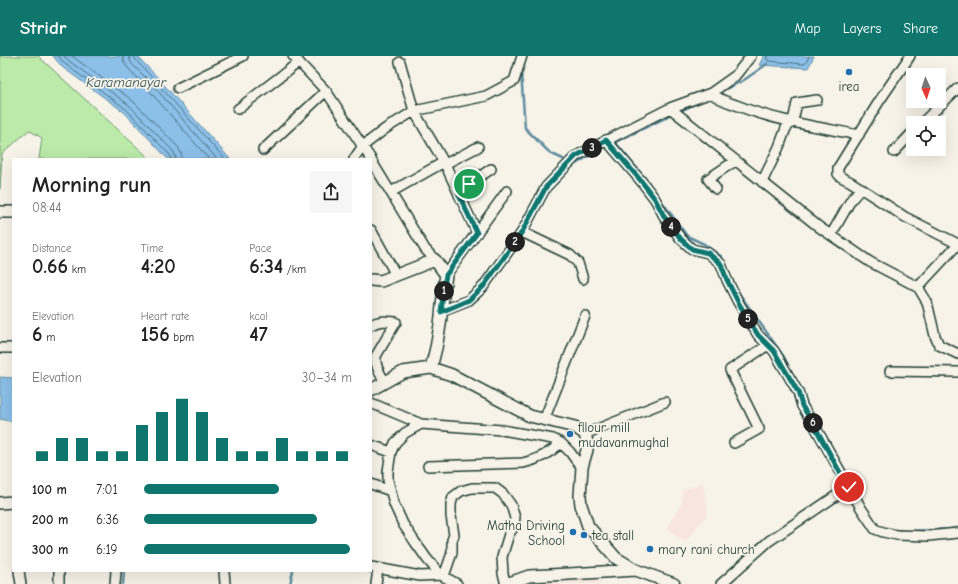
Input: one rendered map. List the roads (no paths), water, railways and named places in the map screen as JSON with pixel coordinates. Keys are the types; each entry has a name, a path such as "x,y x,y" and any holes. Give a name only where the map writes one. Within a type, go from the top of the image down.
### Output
{"street":[{"path":"178,88 243,56"},
{"path":"355,158 363,146 385,129 414,111 486,96 514,81 522,56"},
{"path":"441,312 469,300 483,287 522,232 546,187 576,156 670,108 711,93 735,76 751,56"},
{"path":"910,56 880,100 838,168 838,174 905,217 958,244 918,287"},
{"path":"238,109 296,59 326,91 370,158"},
{"path":"400,62 414,111 445,163 477,233"},
{"path":"929,116 958,88"},
{"path":"263,150 326,91"},
{"path":"711,93 716,97 745,109 793,122 859,135"},
{"path":"762,182 780,147 786,128 793,122 797,103 817,100"},
{"path":"670,108 819,227 870,262 918,287 927,302 935,336 939,345 958,354"},
{"path":"894,152 906,139"},
{"path":"606,140 655,199 665,218 681,239 692,249 708,253 721,264 738,302 758,335 774,351 798,392 802,406 843,478 875,529 897,535 928,536 958,533"},
{"path":"390,192 478,147"},
{"path":"716,189 708,179 736,160"},
{"path":"372,161 425,249 446,275"},
{"path":"459,195 465,191 469,184 491,169"},
{"path":"831,235 851,200 861,188"},
{"path":"431,368 435,355 446,275 507,191"},
{"path":"0,212 12,212"},
{"path":"372,232 396,275"},
{"path":"522,232 570,255 578,263 583,279"},
{"path":"372,280 381,280 435,260"},
{"path":"544,420 585,316"},
{"path":"372,324 383,321 396,322 376,356 375,362 377,368 385,382"},
{"path":"734,443 760,429 730,370 768,345"},
{"path":"0,348 12,348"},
{"path":"372,389 402,372 431,368 452,375 530,416 575,427 585,434 587,442 587,450 582,467 580,500 588,526 616,558 636,570 674,584"},
{"path":"890,371 958,372"},
{"path":"585,434 665,402"},
{"path":"372,403 421,424 502,430 553,439 561,443 582,467"},
{"path":"421,424 404,433 395,442 391,452 388,480 394,504 403,524 427,559 442,575 457,584"},
{"path":"428,466 523,463 532,461 550,452 561,443"},
{"path":"372,445 391,452"},
{"path":"372,484 391,491"},
{"path":"721,584 769,541 849,487"},
{"path":"442,575 452,553 452,540 454,535 451,504 453,497 461,491 472,488 495,488 504,494 511,505 515,518 502,558 503,574 506,584 529,576 636,570"},
{"path":"0,503 12,502"},
{"path":"376,584 375,568 420,576 442,575"},
{"path":"19,572 21,584"},
{"path":"59,572 59,584"},
{"path":"115,584 116,572"},
{"path":"224,572 225,584"}],"water":[{"name":"Karamanayar","path":"53,56 137,56 229,158 167,158 124,112 62,67"},
{"path":"764,56 814,56 808,68 759,65"},
{"path":"0,377 12,378 12,422 0,419"}],"waterway":[{"path":"720,92 744,80 767,64"},
{"path":"521,72 525,128 550,153 563,159"},
{"path":"680,111 699,102"},
{"path":"649,183 615,142 667,117"},
{"path":"574,165 604,147"},
{"path":"660,199 687,236 704,244 722,257 723,261"},
{"path":"730,275 734,285"},
{"path":"736,289 784,357 793,375"},
{"path":"804,398 810,411"},
{"path":"913,531 958,528"},
{"path":"123,584 124,572"},
{"path":"290,584 293,572"}],"place":[{"name":"irea","path":"849,72"},
{"name":"fllour mill mudavanmughal","path":"570,434"},
{"name":"Matha Driving School","path":"573,532"},
{"name":"tea stall","path":"584,535"},
{"name":"mary rani church","path":"650,549"}]}
